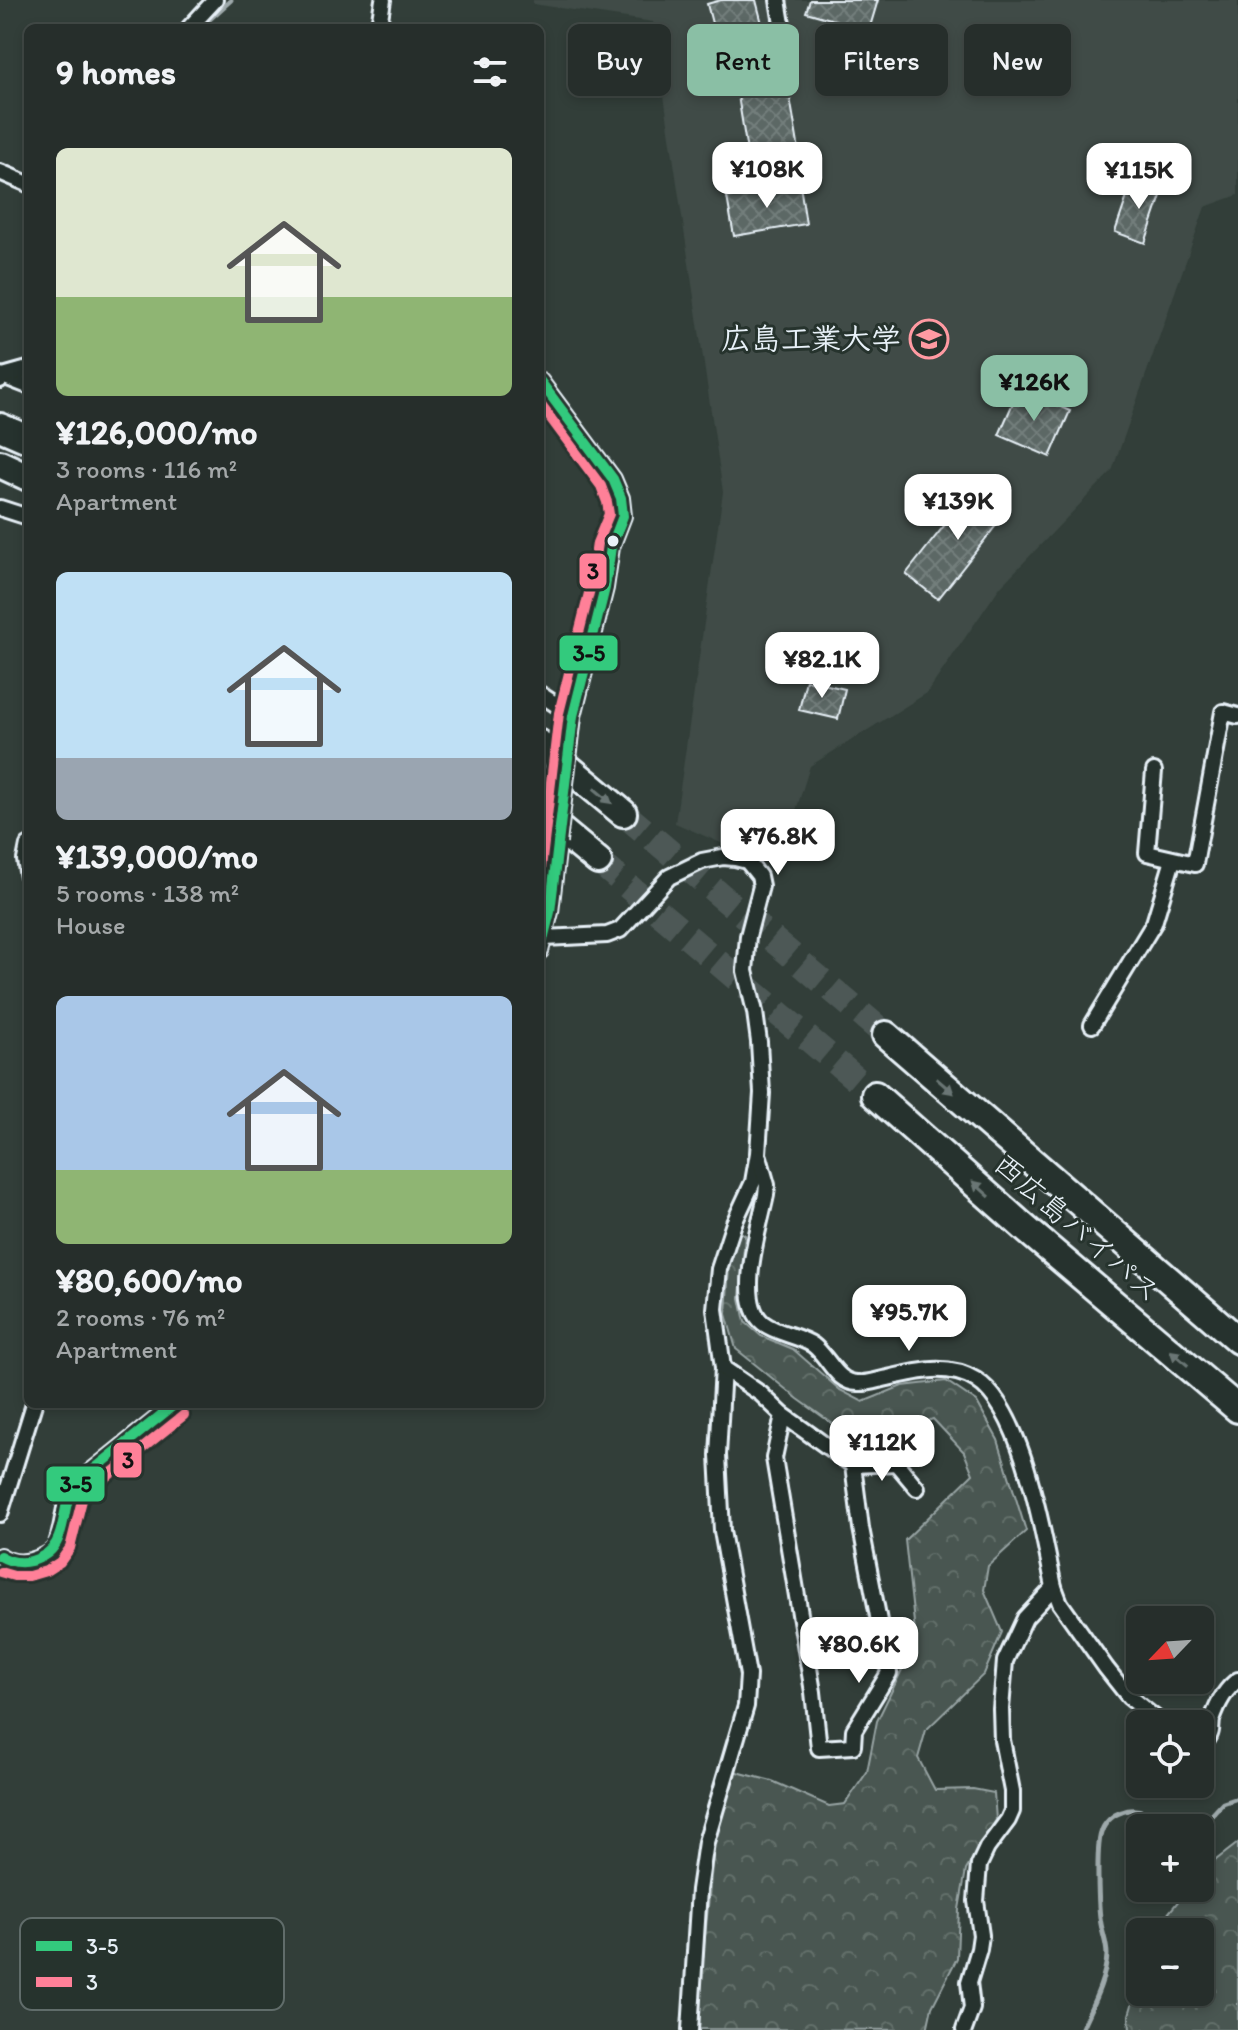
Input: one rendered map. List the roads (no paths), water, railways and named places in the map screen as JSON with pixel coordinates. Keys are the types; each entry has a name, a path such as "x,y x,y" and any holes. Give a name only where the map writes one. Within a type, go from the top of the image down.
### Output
{"highway":[{"path":"0,427 24,437"},
{"path":"0,464 24,475"},
{"path":"544,747 623,813"},
{"path":"544,816 598,861"},
{"name":"西広島バイパス","path":"886,1035 1238,1340"},
{"name":"西広島バイパス","path":"875,1095 1027,1230 1238,1409"}],"street":[{"path":"193,24 215,0"},
{"path":"381,24 383,0"},
{"path":"778,0 782,24"},
{"path":"0,172 24,182"},
{"path":"1,377 24,370"},
{"path":"1,377 24,385"},
{"path":"544,386 613,479 621,498 623,516 611,547 605,588 573,716 558,842 547,875 550,912 544,936"},
{"path":"0,508 24,516"},
{"path":"544,697 573,716"},
{"path":"1154,771 1147,853 1195,864 1223,712 1238,716"},
{"path":"544,944 607,935 620,930 677,872 702,861 723,857 747,861 759,876 761,886 748,936 745,971 759,1042 762,1093 758,1153 753,1182 734,1223 719,1269 715,1309 723,1368 719,1490 727,1565 748,1688 746,1706 706,1842 699,1890 690,2030"},
{"path":"1092,1025 1154,923 1173,860"},
{"path":"758,1153 767,1185 751,1270 750,1292 753,1308 761,1322 803,1339 826,1358 836,1373 854,1384 933,1369 958,1372 977,1380 993,1394 1006,1413 1029,1476 1060,1603 1129,1697 1145,1710"},
{"path":"723,1368 853,1465 896,1463 917,1488"},
{"path":"0,1514 33,1408"},
{"path":"0,1556 19,1563 52,1551 57,1542 64,1504 72,1487 170,1408"},
{"path":"783,1415 774,1458 813,1692 819,1748 853,1746 854,1730 889,1673 861,1528 853,1465"},
{"path":"964,2030 972,2008 969,1982 981,1935 976,1901 979,1865 1012,1811 1002,1740 1005,1661 1025,1618 1054,1587"},
{"path":"1214,1716 1226,1692 1238,1680"}],"waterway":[{"path":"204,24 231,0"},
{"path":"1213,1814 1223,1803 1238,1798"},
{"path":"1081,2030 1106,1964 1107,1951 1098,1892 1098,1851 1102,1829 1115,1815 1129,1810 1147,1814"}],"tunnel":[{"path":"623,813 886,1035"},
{"path":"598,861 875,1095"}],"place":[{"name":"広島工業大学","path":"929,339"}]}
